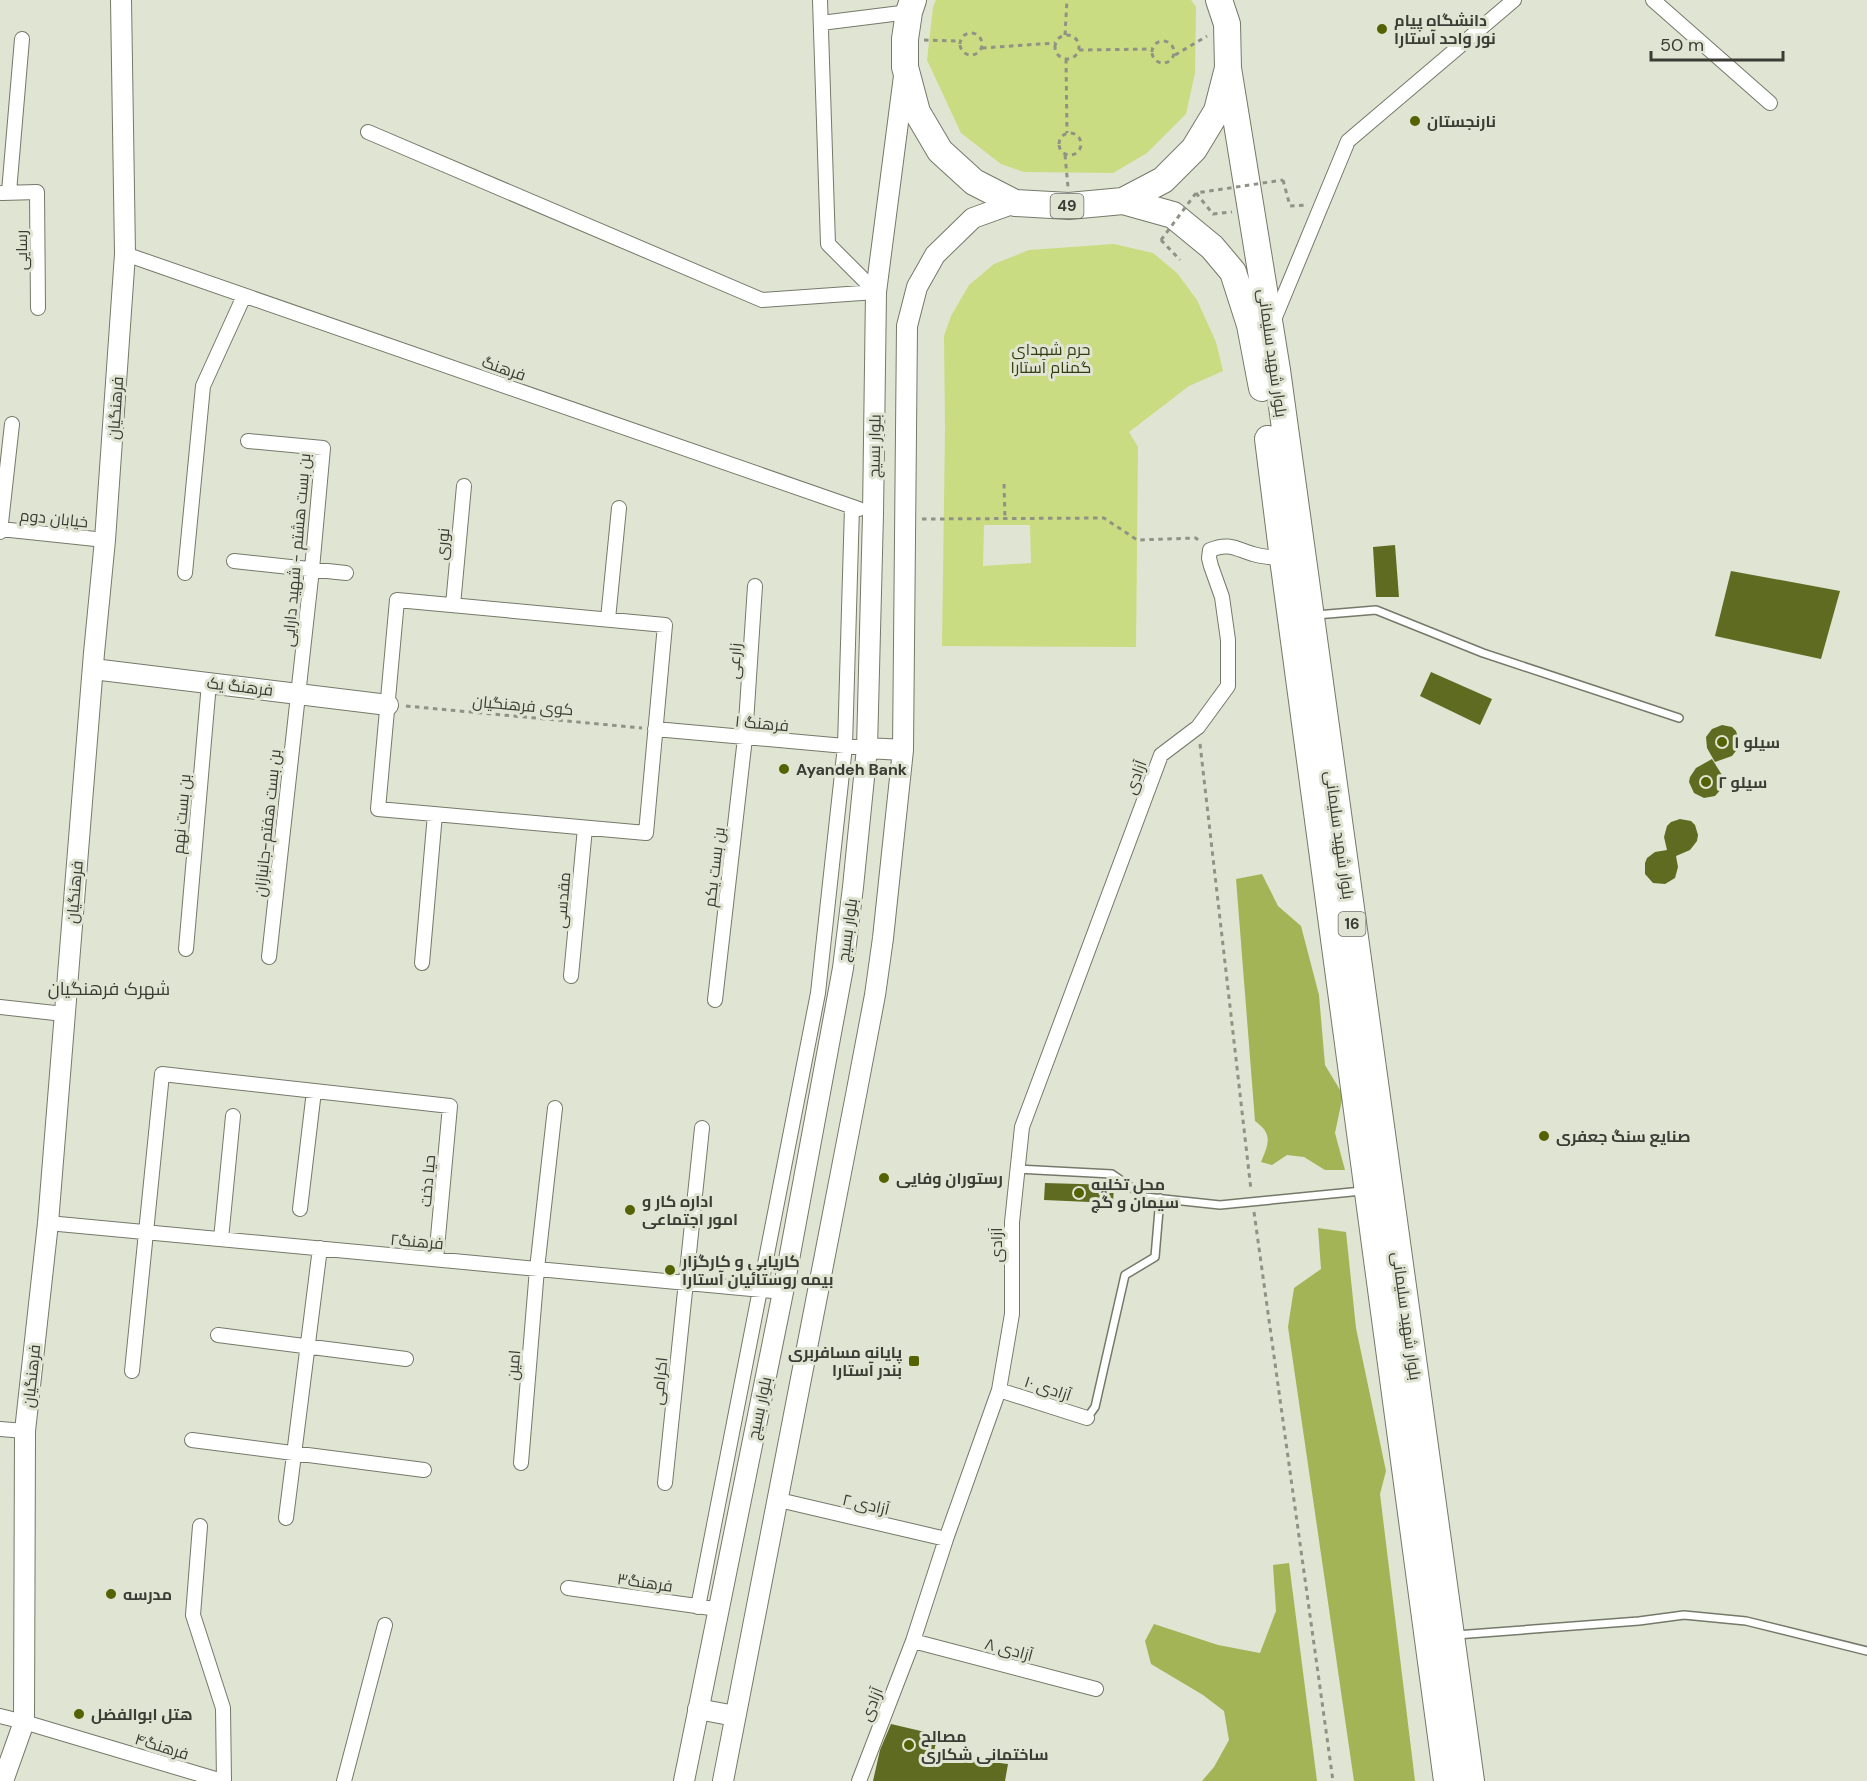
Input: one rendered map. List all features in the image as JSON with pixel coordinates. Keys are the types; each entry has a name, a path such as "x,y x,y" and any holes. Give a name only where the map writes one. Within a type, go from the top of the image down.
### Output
{"highway":[{"name":"49","path":"910,4 905,39 905,67 917,112 940,151 974,182 1015,203 1069,206 1123,201 1162,180 1194,149 1217,111 1228,68 1223,12"},
{"name":"بلوار شهید سلیمانی","path":"1228,68 1270,329 1471,1781"},
{"name":"بلوار شهید سلیمانی","path":"1123,201 1173,215 1212,247 1233,272 1250,325 1261,377 1283,559 1447,1781"}],"main road":[{"name":"فرهنگیان","path":"3,1781 24,1722 25,1431 48,1223 105,540 125,254 121,0"},
{"name":"بلوار بسیج","path":"684,1781 783,1292 843,968 867,748 876,292 905,67"},
{"name":"بلوار بسیج","path":"723,1781 875,995 883,938 903,750 907,326 917,287 935,255 973,218 1015,203"},
{"name":"فرهنگ یک","path":"93,669 388,705"},
{"path":"867,748 903,750"},
{"path":"698,1709 735,1716"}],"street":[{"path":"820,0 828,244 876,292"},
{"path":"1270,329 1348,141 1514,0"},
{"path":"1653,0 1770,103"},
{"path":"821,23 910,4"},
{"path":"4,193 22,39"},
{"path":"368,132 762,300 876,292"},
{"name":"رسایی","path":"4,193 37,192 38,308"},
{"name":"فرهنگ","path":"125,254 873,514"},
{"path":"186,573 203,386 244,296"},
{"path":"0,530 12,424"},
{"name":"بن بست هشتم - شهید دارایی","path":"248,441 323,448 298,693"},
{"name":"نوری","path":"453,605 464,486"},
{"path":"698,1606 818,993 844,746 852,507"},
{"path":"608,620 619,508"},
{"name":"خیابان دوم","path":"0,530 105,540"},
{"path":"1210,550 1221,545 1255,555 1283,559"},
{"name":"آزادی","path":"859,1781 913,1641 946,1539 999,1390 1012,1314 1012,1222 1022,1127 1161,755 1198,727 1228,686 1228,640 1222,597 1210,566 1210,550"},
{"path":"234,561 346,573"},
{"name":"زارعی","path":"745,738 755,586"},
{"path":"397,600 608,620 665,625 646,833 378,809 397,600"},
{"name":"بن بست نهم","path":"186,949 209,683"},
{"name":"بن بست هفتم-جانبازان","path":"269,957 298,693"},
{"name":"فرهنگ ۱","path":"655,729 867,748"},
{"name":"بن بست یکم","path":"715,1000 745,738"},
{"path":"422,963 435,814"},
{"name":"مقدسی","path":"571,976 585,828"},
{"path":"0,1007 64,1014"},
{"path":"132,1371 162,1074 314,1091 300,1209"},
{"name":"حیا دخت","path":"314,1091 450,1106 436,1259"},
{"name":"امین","path":"521,1463 537,1269 555,1108"},
{"path":"221,1239 233,1116"},
{"name":"اکرامی","path":"665,1483 702,1128"},
{"name":"فرهنگ۲","path":"48,1223 783,1292"},
{"path":"286,1518 320,1248"},
{"path":"218,1335 406,1359"},
{"name":"آزادی ۱۰","path":"999,1390 1087,1419"},
{"path":"0,1429 25,1431"},
{"path":"192,1440 424,1470"},
{"name":"آزادی ۲","path":"779,1500 946,1539"},
{"path":"200,1526 193,1615 224,1708 223,1781"},
{"name":"فرهنگ۳","path":"568,1588 718,1609"},
{"path":"344,1781 386,1626"},
{"name":"آزادی ۸","path":"913,1641 1096,1689"},
{"name":"فرهنگ۴","path":"0,1716 223,1781"}],"lane":[{"path":"1310,615 1376,610 1483,653 1678,718"},
{"path":"1017,1169 1112,1174 1145,1197 1220,1205 1367,1190"},
{"path":"1087,1419 1095,1407 1125,1275 1155,1257 1160,1198"},
{"path":"1451,1635 1639,1621 1684,1615 1746,1622 1867,1652"}],"path":[{"path":"1065,35 1067,0"},
{"path":"1175,55 1170,42 1163,40 1156,43 1152,49 1153,58 1160,63 1169,62 1223,12"},
{"path":"970,32 977,34 982,40 982,48 976,55 967,56 960,50 959,41 963,35 970,32"},
{"path":"982,48 1055,43 1065,35 1073,37 1078,42 1079,50 1074,57 1066,59 1057,54 1055,43"},
{"path":"905,39 959,41"},
{"path":"1079,50 1152,49"},
{"path":"1066,59 1067,133"},
{"path":"1067,133 1076,134 1081,141 1080,150 1074,155 1065,155 1059,150 1058,143 1061,136 1067,133"},
{"path":"1065,155 1069,206"},
{"path":"1180,260 1161,240 1196,193 1283,180 1290,206"},
{"path":"1196,193 1213,214"},
{"path":"1004,484 1005,519"},
{"path":"905,519 1104,518 1137,540 1196,538 1210,550"},
{"name":"کوی فرهنگیان","path":"388,705 655,729"},
{"path":"1198,727 1253,1201 1333,1781"}],"green space":[{"path":"936,0 1191,0 1196,7 1195,73 1186,114 1147,153 1113,173 1024,172 1001,164 961,133 927,60 933,7"},
{"name":"حرم شهدای گمنام آستارا","path":"1114,244 1153,253 1177,273 1197,300 1216,342 1223,371 1189,386 1129,432 1138,447 1136,647 942,646 944,336 951,316 969,285 994,264 1029,250","holes":["984,525 1030,525 1031,563 983,566"]}],"shaded area":[{"path":"1262,874 1278,906 1301,926 1319,995 1325,1065 1343,1095 1335,1133 1345,1170 1325,1170 1304,1157 1287,1155 1272,1165 1261,1162 1268,1139 1265,1130 1255,1121 1236,879"},
{"path":"1318,1228 1346,1232 1356,1328 1386,1471 1380,1494 1415,1781 1354,1781 1288,1327 1294,1288 1321,1269"},
{"path":"1289,1563 1317,1781 1202,1781 1214,1767 1229,1740 1224,1711 1203,1695 1151,1664 1145,1641 1154,1624 1218,1645 1260,1653 1276,1611 1273,1565"}],"building":[{"path":"1395,545 1399,597 1376,597 1373,547"},
{"path":"1731,571 1840,591 1821,659 1715,636"},
{"path":"1431,672 1492,699 1480,725 1420,696"},
{"name":"سیلو ۱","path":"1722,725 1732,727 1736,731 1739,747 1732,756 1715,762 1707,748 1706,737 1712,729"},
{"name":"سیلو ۲","path":"1712,759 1722,775 1723,787 1715,796 1704,798 1694,793 1689,782 1690,777 1696,768"},
{"path":"1680,819 1691,821 1695,825 1697,841 1690,850 1676,856 1678,867 1675,878 1665,884 1653,883 1645,874 1647,858 1655,852 1667,850 1664,837 1667,826"},
{"name":"محل تخلیه سیمان و گچ","path":"1045,1183 1114,1185 1113,1203 1044,1200"},
{"name":"مصالح ساختمانی شکاری","path":"891,1724 938,1735 933,1755 1008,1764 1005,1781 873,1781 880,1750"}],"place":[{"name":"دانشگاه پیام نور واحد آستارا","path":"1382,29"},
{"name":"نارنجستان","path":"1415,121"},
{"name":"سیلو ۱","path":"1722,742"},
{"name":"Ayandeh Bank","path":"784,769"},
{"name":"سیلو ۲","path":"1706,782"},
{"name":"صنایع سنگ جعفری","path":"1544,1136"},
{"name":"رستوران وفایی","path":"884,1178"},
{"name":"محل تخلیه سیمان و گچ","path":"1079,1193"},
{"name":"اداره کار و امور اجتماعی","path":"630,1210"},
{"name":"کاریابی و کارگزار بیمه روستائیان آستارا","path":"670,1270"},
{"name":"پایانه مسافربری بندر آستارا","path":"914,1361"},
{"name":"مدرسه","path":"111,1594"},
{"name":"هتل ابوالفضل","path":"79,1714"},
{"name":"مصالح ساختمانی شکاری","path":"909,1745"}],"district":[{"name":"شهرک فرهنگیان","path":"109,989"}]}
